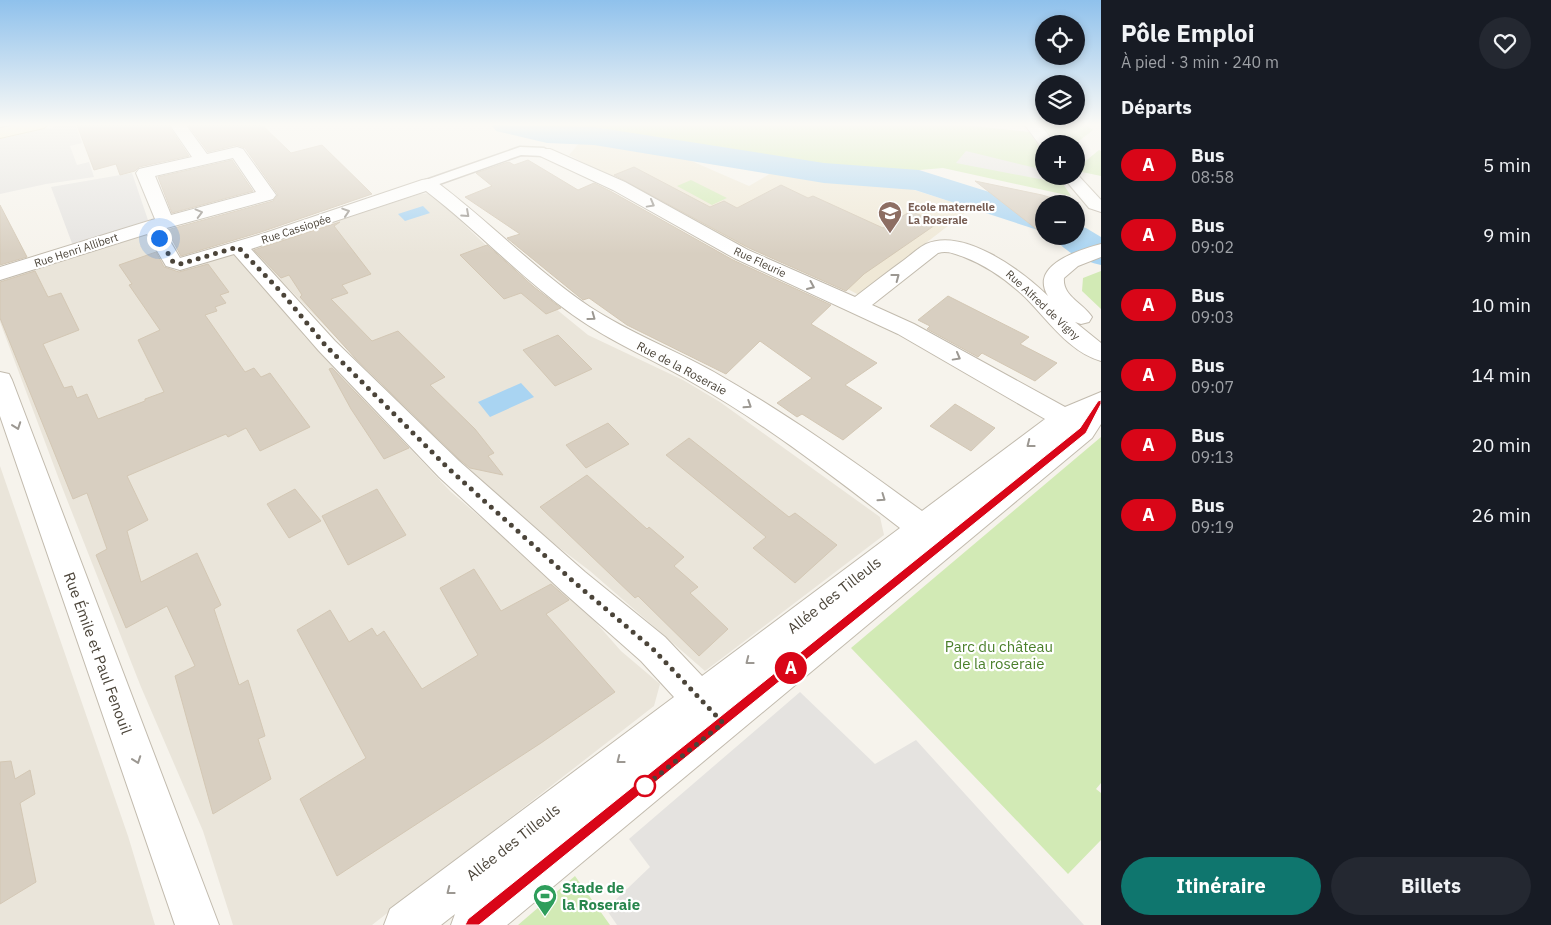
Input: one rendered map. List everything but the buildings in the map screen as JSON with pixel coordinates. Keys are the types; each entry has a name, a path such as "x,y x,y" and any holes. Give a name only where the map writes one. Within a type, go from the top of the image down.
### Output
{"street":[{"name":"Rue Cassiopée","path":"165,168 145,173 159,224 173,262 180,264 238,247 428,184"},
{"name":"Rue Henri Allibert","path":"0,274 159,224 267,195 248,168"},
{"name":"Rue Fleurie","path":"428,184 472,168"},
{"name":"Rue Fleurie","path":"580,168 619,186 741,254 906,328 1014,389 1087,414"},
{"name":"Rue de la Roseraie","path":"428,184 450,199 542,281 604,326 716,384 776,424 933,536"},
{"path":"1078,185 1095,204 1101,207"},
{"name":"Rue Alfred de Vigny","path":"857,306 931,250 940,245 952,246 990,259 1008,270 1079,340 1101,352"},
{"path":"238,247 282,293 326,346 455,475 574,582 653,649 723,723"},
{"path":"1101,250 1063,266 1055,274 1053,284 1062,298 1101,338"},
{"name":"Rue Émile et Paul Fenouil","path":"0,380 196,925"},
{"name":"Allée des Tilleuls","path":"473,925 723,723 933,536 1087,414"},
{"name":"Allée des Tilleuls","path":"406,925 700,699 933,536"}],"shaded area":[{"path":"0,168 91,168 94,177 46,184 0,194"},
{"path":"594,168 708,168 749,186 778,169 892,183 971,208 859,295 756,240 744,248"},
{"path":"983,168 1035,168 1035,178"},
{"path":"132,173 149,223 73,246 51,187"},
{"path":"431,193 534,291 588,335 683,380 720,402 880,517 884,535 705,671 590,571 516,515 441,447 250,248 420,194"},
{"path":"148,234 175,271 233,254 237,259 245,260 304,336 450,491 577,601 621,651 660,684 654,706 372,925 233,925 203,831 141,687 60,482 0,322 0,279"},
{"path":"0,466 128,836 155,925 0,925"},
{"path":"800,692 875,764 916,740 1084,925 617,925 606,909 650,867 629,839"}],"green space":[{"path":"835,168 941,168 896,172"},
{"path":"944,168 1035,168 1035,185 1064,185 1070,195"},
{"path":"1085,168 1101,168 1101,176 1085,173"},
{"path":"691,180 727,198 712,205 677,186"},
{"path":"1101,271 1101,309 1082,291 1083,278"},
{"name":"Parc du château de la roseraie","path":"1101,437 1101,783 1096,789 1101,793 1101,840 1068,874 851,648"},
{"path":"575,876 610,925 518,925"}],"water":[{"path":"423,206 430,213 405,221 398,214"},
{"path":"521,383 534,397 490,417 478,402"}],"waterway":[{"path":"794,168 824,173 919,180 1035,218"},
{"path":"1085,244 1101,253"}],"bus line":[{"name":"A","path":"473,925 1083,431 1101,404"}],"place":[{"name":"Ecole maternelle La Roseraie","path":"890,234"},
{"name":"Stade de la Roseraie","path":"545,917"}],"route":[{"path":"159,238 173,262 180,264 238,247 282,293 326,346 449,469 574,582 653,649 723,723 645,786"}]}
